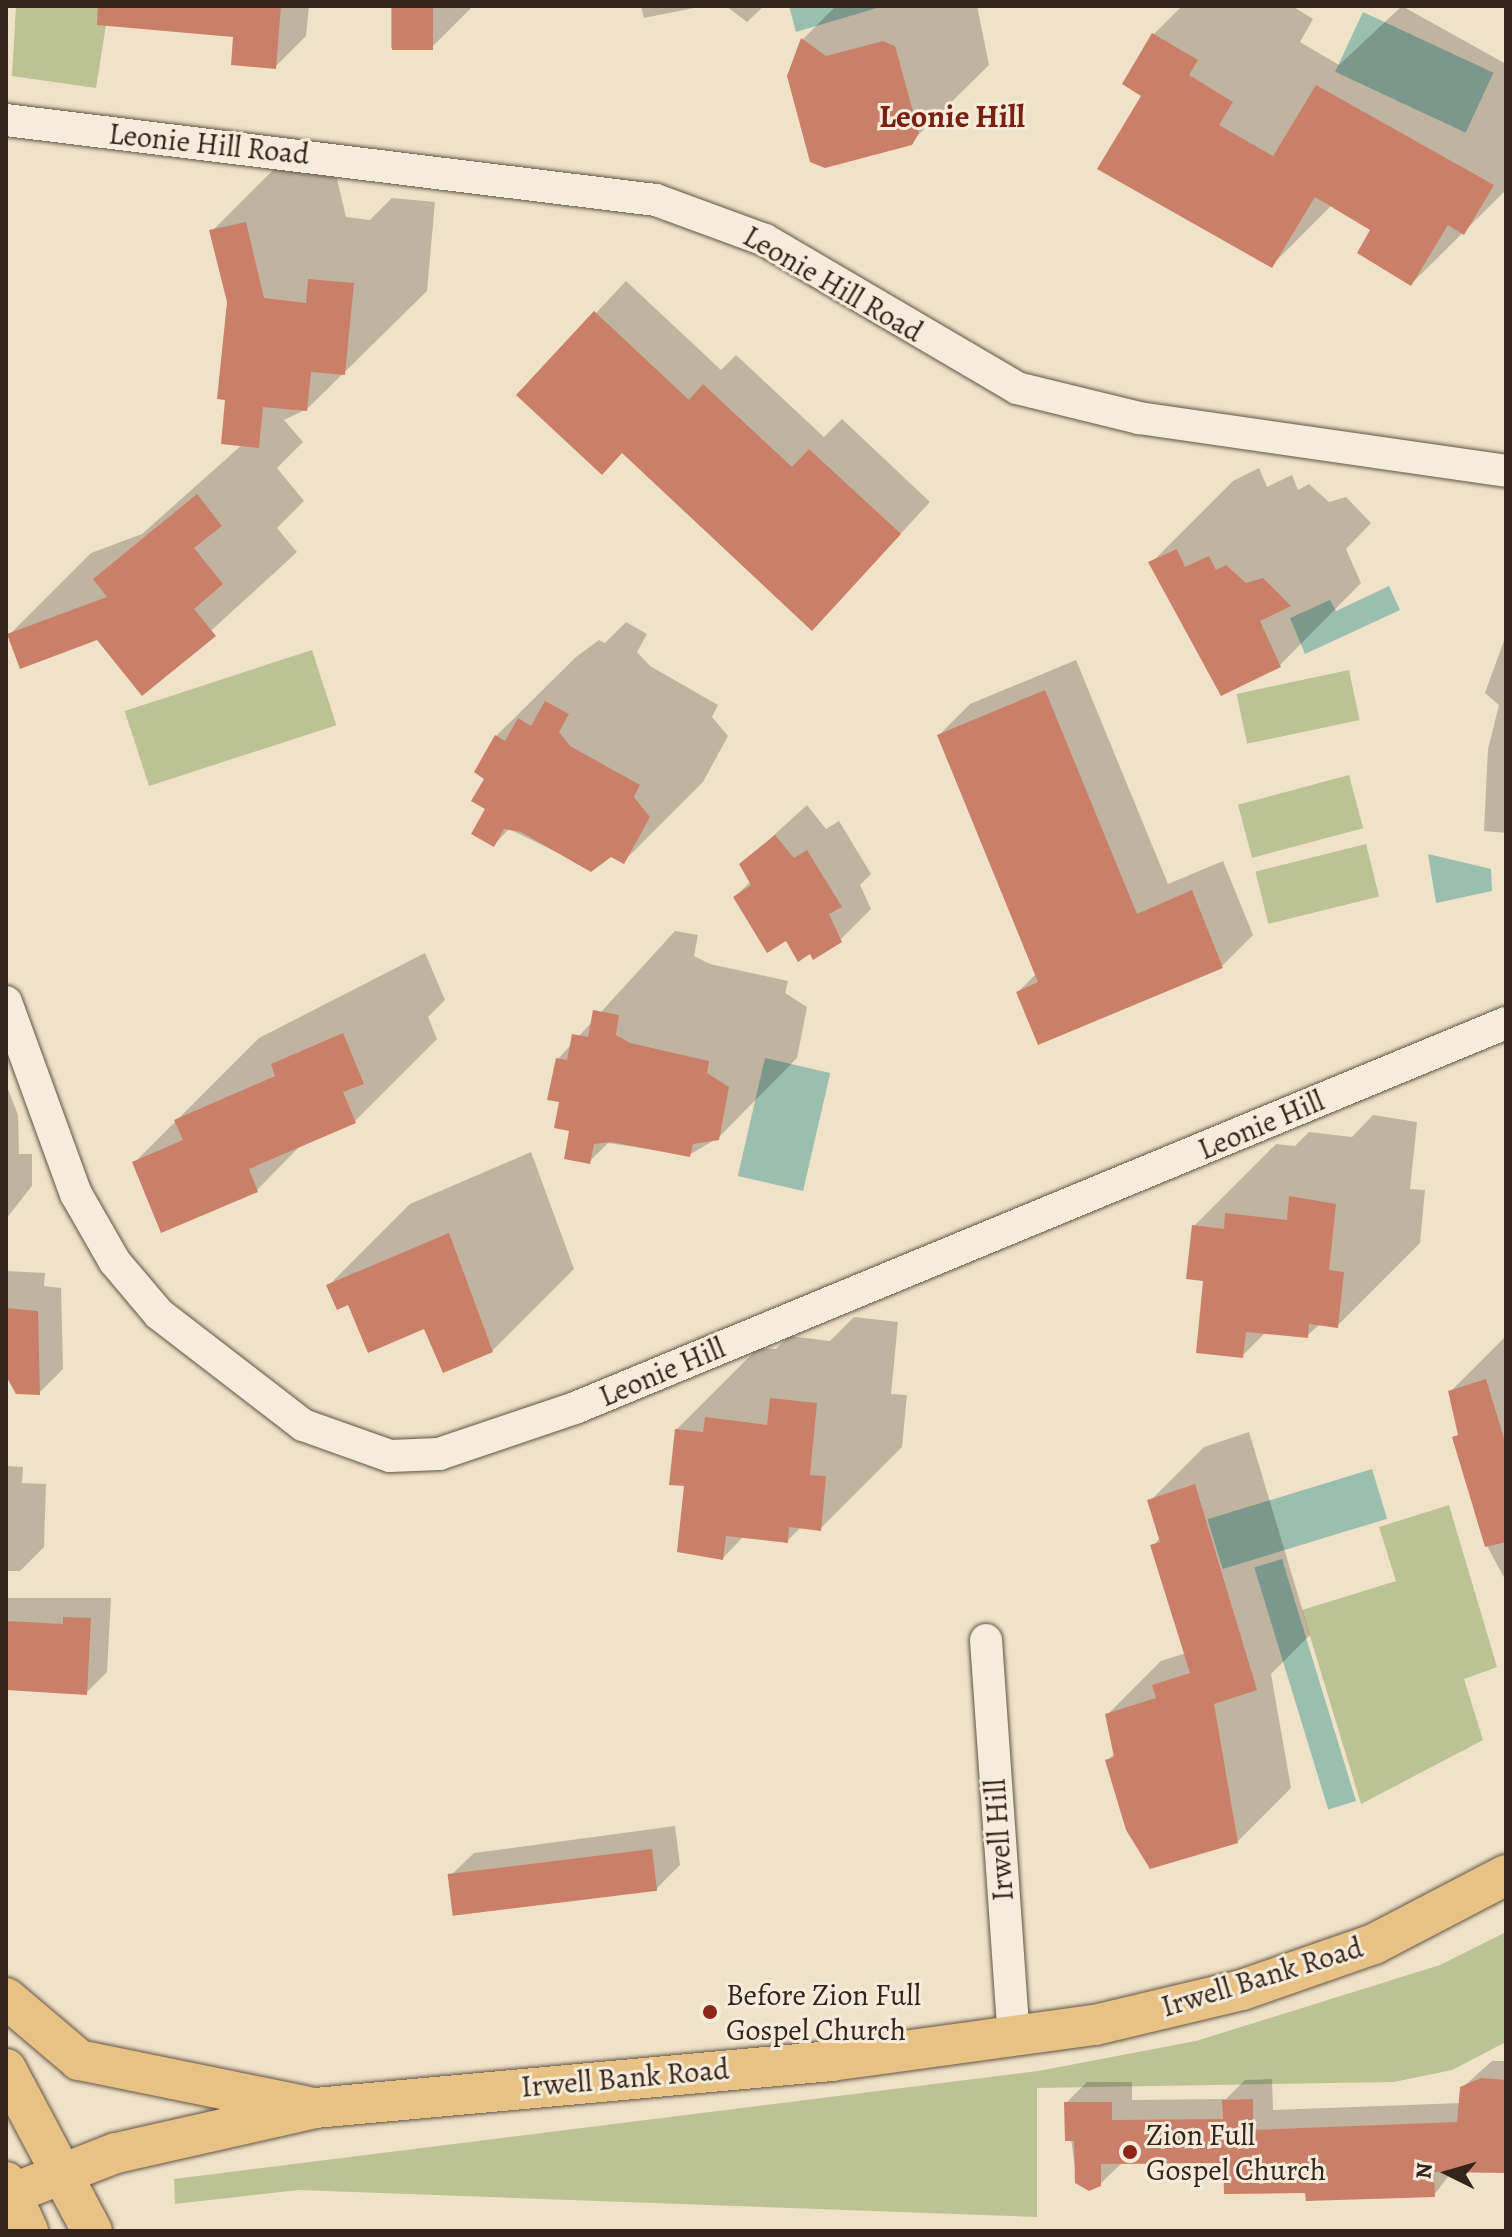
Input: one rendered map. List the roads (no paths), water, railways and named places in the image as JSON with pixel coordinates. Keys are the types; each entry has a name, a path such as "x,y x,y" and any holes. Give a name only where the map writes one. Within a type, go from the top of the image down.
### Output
{"main road":[{"name":"Irwell Bank Road","path":"8,2191 58,2176 116,2153 315,2108 1014,2039 1242,1990 1374,1944 1506,1875"},
{"path":"6,1998 79,2060 315,2108"},
{"path":"6,2069 58,2176 92,2231"},
{"path":"8,2191 28,2231"}],"street":[{"name":"Leonie Hill Road","path":"6,120 656,200 765,240 1017,388 1152,420 1506,471"},
{"name":"Leonie Hill","path":"6,1002 76,1194 115,1262 159,1314 303,1425 390,1456 439,1454 575,1408 1506,1023"},
{"name":"Irwell Hill","path":"986,1640 1014,2039"}],"place":[{"name":"Before Zion Full Gospel Church","path":"710,2012"},
{"name":"Zion Full Gospel Church","path":"1130,2152"}],"district":[{"name":"Leonie Hill","path":"952,116"}]}
